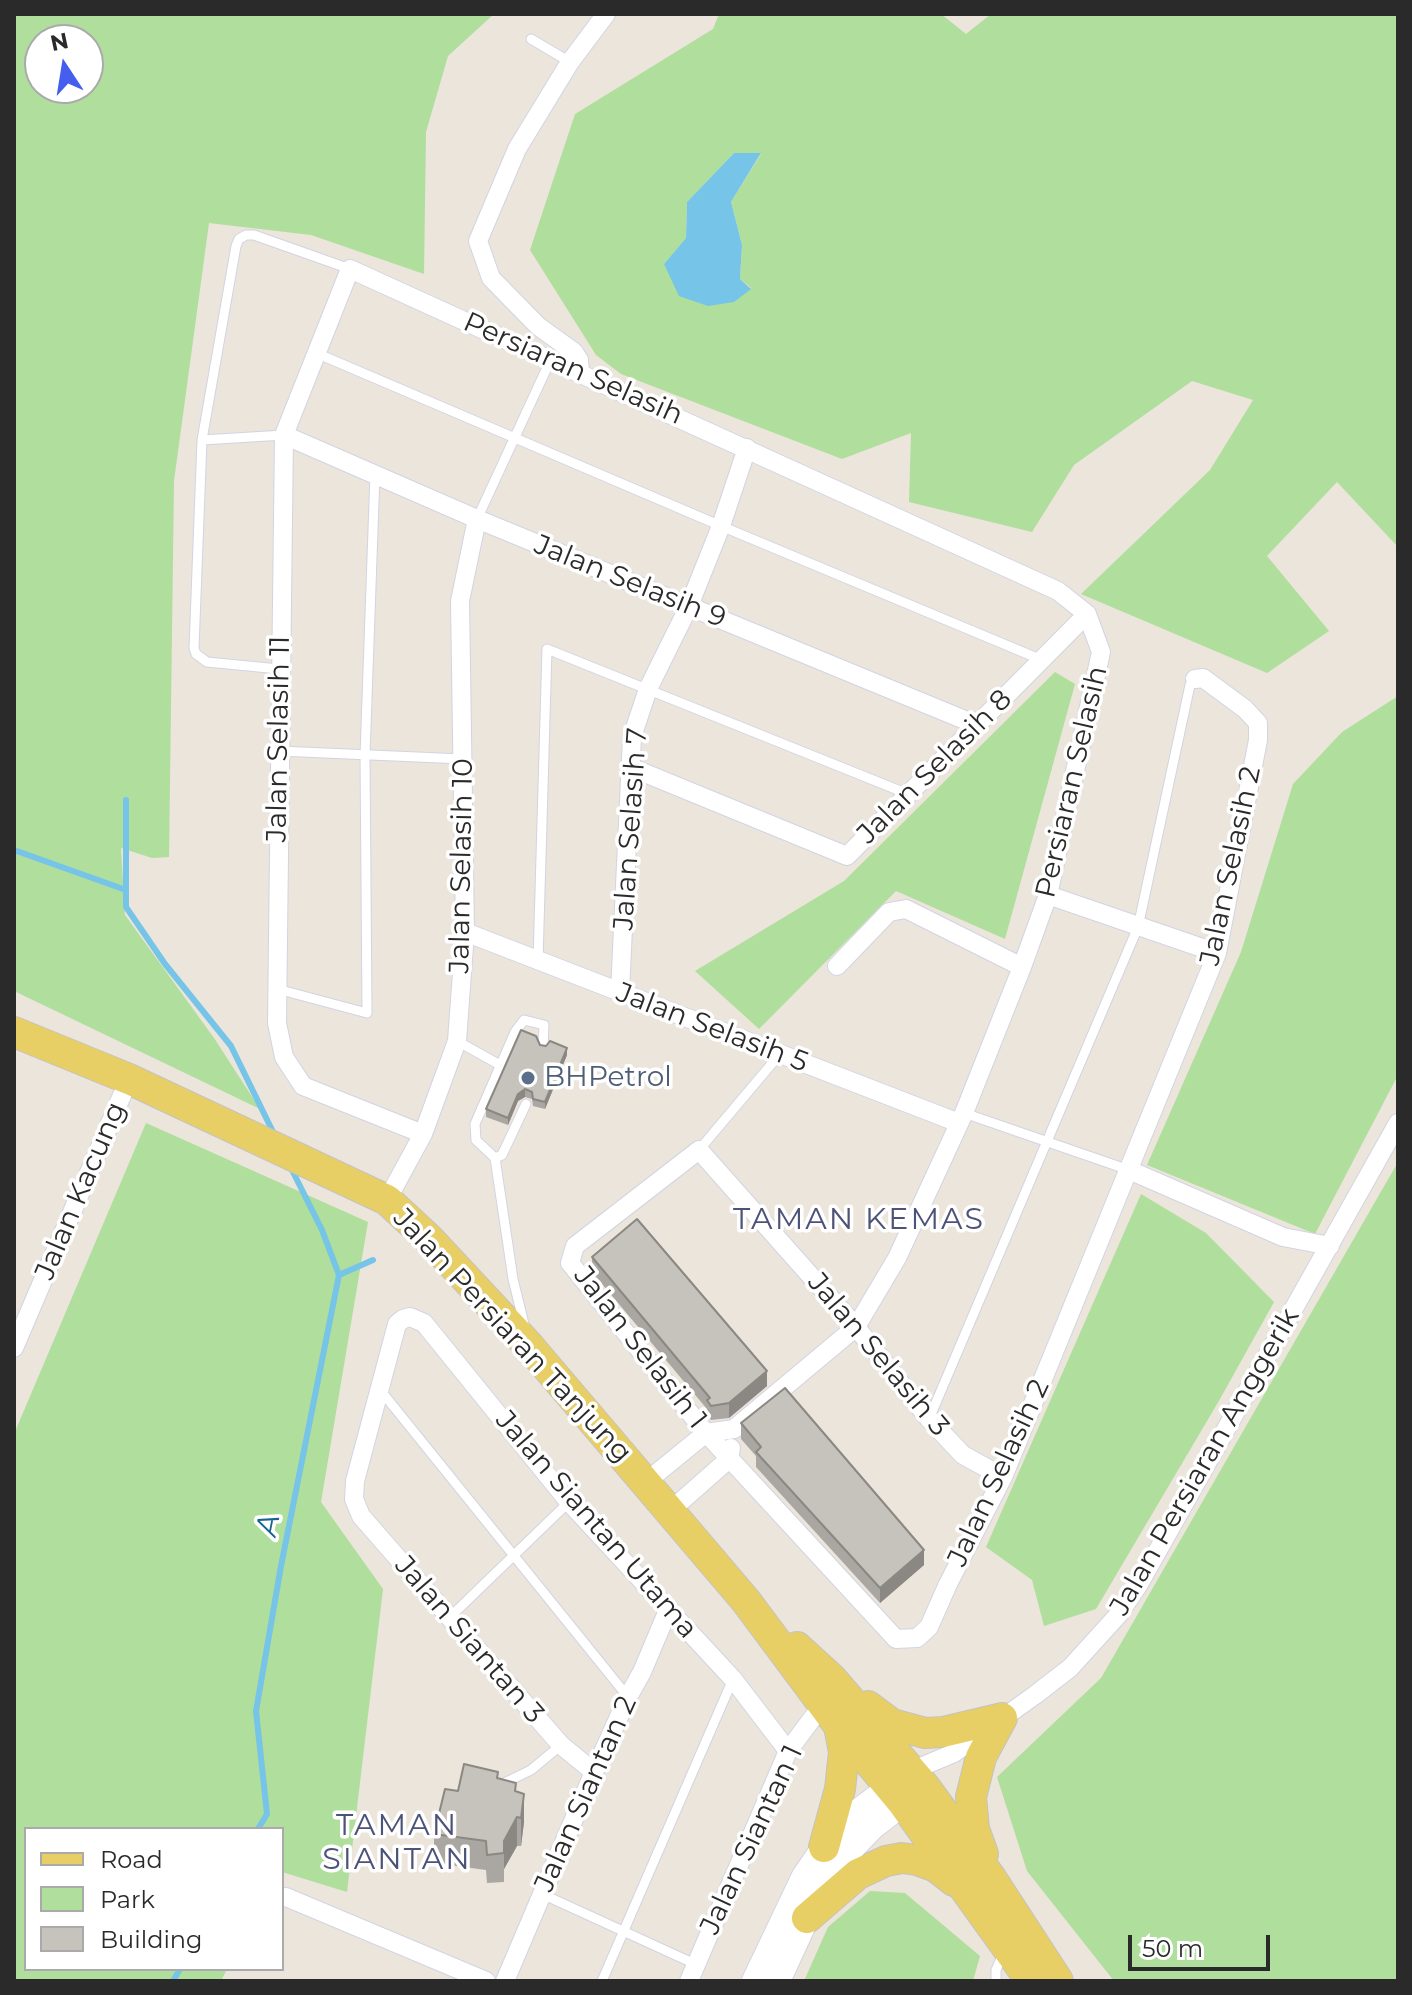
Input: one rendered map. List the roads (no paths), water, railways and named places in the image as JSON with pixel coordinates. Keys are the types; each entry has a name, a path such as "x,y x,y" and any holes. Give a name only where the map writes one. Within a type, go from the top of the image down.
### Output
{"main road":[{"name":"Jalan Persiaran Tanjung","path":"14,1032 129,1079 387,1200 429,1239 529,1346 831,1703 907,1787"},
{"name":"Jalan Persiaran Tanjung","path":"831,1703 907,1787 980,1885 1058,1981"},
{"path":"831,1703 925,1733 943,1732 1002,1718"},
{"path":"824,1847 841,1779 844,1752 831,1703"},
{"path":"807,1918 858,1874 871,1866 902,1858 936,1867 980,1885 971,1797 981,1757 1002,1718"},
{"name":"Jalan Persiaran Tanjung","path":"980,1885 1000,1965 1031,1981"}],"street":[{"path":"580,372 579,360 574,352 538,326 491,278 478,241 517,149 570,62 606,14"},
{"name":"Persiaran Selasih","path":"350,269 1058,591 1087,614 1101,652 1048,895 961,1118 897,1258 856,1327 734,1429"},
{"name":"Jalan Selasih 11","path":"350,269 284,435 277,1023 284,1057 303,1086 423,1134"},
{"name":"Jalan Selasih 9","path":"284,435 477,519 977,725"},
{"name":"Jalan Selasih 7","path":"620,992 632,737 648,689 689,606 721,526 747,448"},
{"name":"Jalan Selasih 10","path":"387,1200 423,1134 457,1041 465,932 460,601 477,519"},
{"name":"Jalan Selasih 8","path":"630,767 847,856 1087,614"},
{"name":"Jalan Selasih 2","path":"917,1638 929,1627 1003,1477 1217,953 1258,740 1258,723 1245,709 1203,678 1195,679"},
{"path":"1048,895 1217,953"},
{"path":"837,966 889,912 906,909 1022,967"},
{"name":"Jalan Selasih 5","path":"465,932 780,1054 961,1118"},
{"name":"Jalan Kacung","path":"14,1348 129,1079"},
{"name":"Jalan Persiaran Anggerik","path":"754,1981 804,1876 824,1847 858,1811 907,1787 1070,1668 1119,1614 1139,1584 1398,1123"},
{"name":"Jalan Selasih 3","path":"699,1150 856,1327 929,1419 963,1455 1003,1477"},
{"name":"Jalan Selasih 1","path":"699,1150 575,1246 570,1263 729,1459 896,1639 917,1638"},
{"path":"1129,1170 1283,1237 1330,1246"},
{"name":"Jalan Siantan Utama","path":"378,1388 397,1324 410,1317 424,1323 569,1502 733,1679 788,1751"},
{"name":"Jalan Siantan 3","path":"378,1388 355,1481 354,1499 361,1516 561,1745 594,1772"},
{"path":"646,1482 706,1433 734,1429 729,1459 670,1511"},
{"name":"Jalan Siantan 2","path":"505,1981 594,1772 669,1608"},
{"name":"Jalan Siantan 1","path":"692,1973 788,1751 831,1703"},
{"name":"Jalan Persiaran Anggerik","path":"778,1981 807,1918 843,1858 907,1787"},
{"path":"286,1897 486,1981"}],"lane":[{"path":"531,39 570,62"},
{"path":"279,669 207,662 196,654 202,440 236,246 239,239 254,235 350,269"},
{"path":"316,353 1042,660"},
{"path":"477,519 551,359"},
{"path":"202,440 284,435"},
{"path":"277,989 367,1013 365,755 375,472"},
{"path":"538,960 547,649 908,794"},
{"path":"929,1419 1138,927 1190,685 1195,679"},
{"path":"279,751 464,759"},
{"path":"529,1346 513,1279 495,1158 476,1140 475,1124 515,1032 524,1020 544,1025 543,1046"},
{"path":"457,1041 500,1065"},
{"name":"Jalan Selasih 1","path":"699,1150 780,1054"},
{"path":"495,1158 502,1155 526,1104"},
{"path":"961,1118 1046,1140 1129,1170"},
{"path":"378,1388 628,1697"},
{"path":"449,1618 569,1502"},
{"path":"602,1981 733,1679"},
{"path":"500,1785 531,1770 561,1745"},
{"path":"542,1894 622,1930 692,1973"},
{"path":"987,1981 1000,1965"}],"water":[{"path":"734,153 761,153 731,202 742,245 740,279 751,289 734,302 708,306 679,296 664,264 686,238 687,202"}],"waterway":[{"path":"126,800 126,907 165,964 231,1046 274,1134"},
{"path":"14,850 126,890"},
{"name":"A","path":"259,1827 267,1814 256,1711 281,1566 339,1275 322,1230 290,1166"},
{"path":"339,1275 373,1260"},
{"name":"A","path":"173,1981 179,1971"}],"place":[{"name":"BHPetrol","path":"528,1078"}],"district":[{"name":"TAMAN KEMAS","path":"859,1220"},
{"name":"TAMAN SIANTAN","path":"397,1843"}]}
